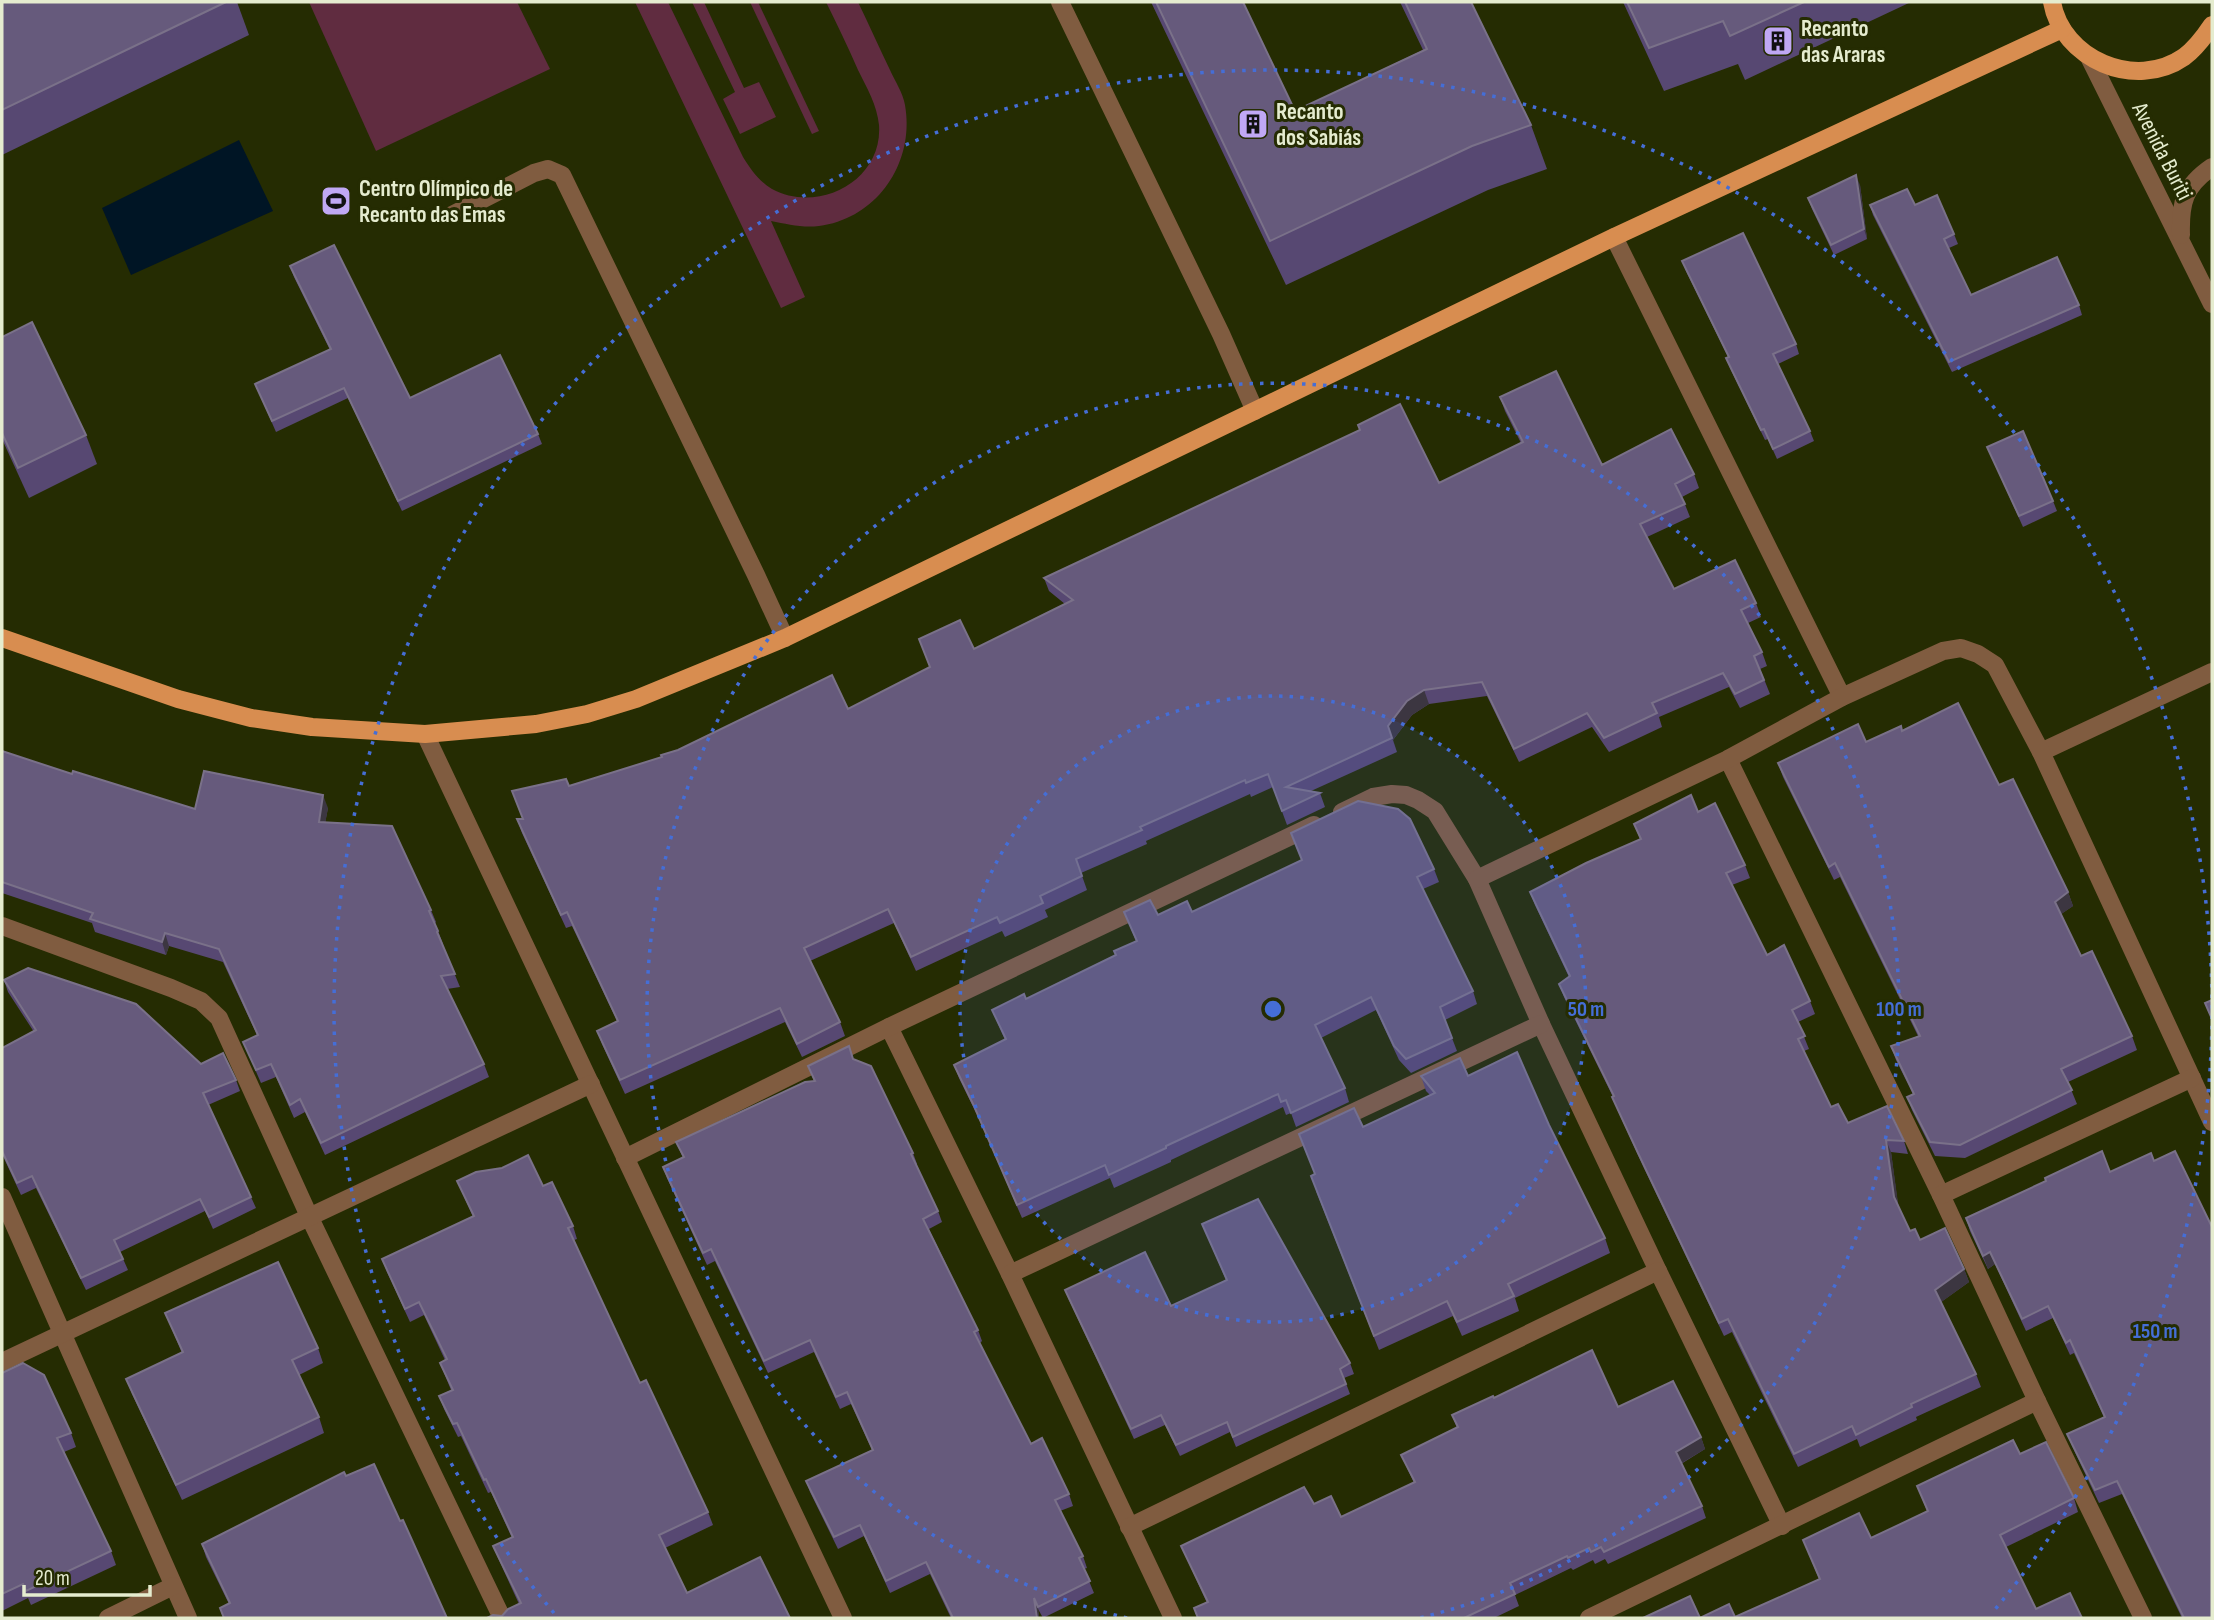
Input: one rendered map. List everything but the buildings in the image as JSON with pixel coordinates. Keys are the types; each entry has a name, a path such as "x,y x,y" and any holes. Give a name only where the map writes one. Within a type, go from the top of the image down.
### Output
{"main road":[{"path":"2052,2 2062,29 2073,45 2111,68 2136,71 2161,68 2183,58 2202,41 2212,24"},
{"path":"2,638 178,699 251,718 312,727 425,734 536,724 587,714 636,699 785,638 1614,237 2062,29"}],"street":[{"path":"1060,2 1221,334 1255,411"},
{"name":"Avenida Buriti","path":"2089,57 2212,304"},
{"path":"2182,241 2180,214 2186,192 2198,177 2212,167"},
{"path":"452,215 534,173 548,169 562,175 785,638"},
{"path":"1614,237 1842,697"},
{"path":"1477,879 1728,759 1842,697 1943,651 1961,648 1978,654 1995,665 2041,752 2212,1122"},
{"path":"2041,752 2212,673"},
{"path":"425,734 843,1618"},
{"path":"1728,759 1941,1195 2037,1401 2143,1618"},
{"path":"625,1158 888,1027 1373,797 1406,795 1435,811 1477,879 1541,1024 1782,1526"},
{"path":"2,926 201,1001 219,1018 309,1216 502,1618"},
{"path":"1010,1274 1541,1024"},
{"path":"888,1027 1010,1274 1173,1618"},
{"path":"1941,1195 2192,1078"},
{"path":"2,1363 591,1084"},
{"path":"2,1197 188,1618"},
{"path":"1129,1527 1658,1271"},
{"path":"1589,1618 2037,1401"},
{"path":"108,1618 173,1586"}],"shaded area":[{"path":"309,2 517,2 550,69 376,151"},
{"path":"635,2 668,2 743,157 756,175 772,189 790,196 809,197 827,195 859,176 870,162 877,145 879,125 874,104 826,2 858,2 904,101 907,126 904,147 888,184 859,212 840,221 819,226 771,221 805,297 781,308"},
{"path":"692,2 704,2 744,88 759,82 776,117 740,134 723,99 735,92"},
{"path":"750,2 758,2 819,131 812,134"}],"water":[{"path":"239,140 273,211 131,275 102,208"}],"place":[{"name":"Recanto das Araras","path":"1778,41"},
{"name":"Recanto dos Sabiás","path":"1253,124"},
{"name":"Centro Olímpico de Recanto das Emas","path":"336,201"}]}
